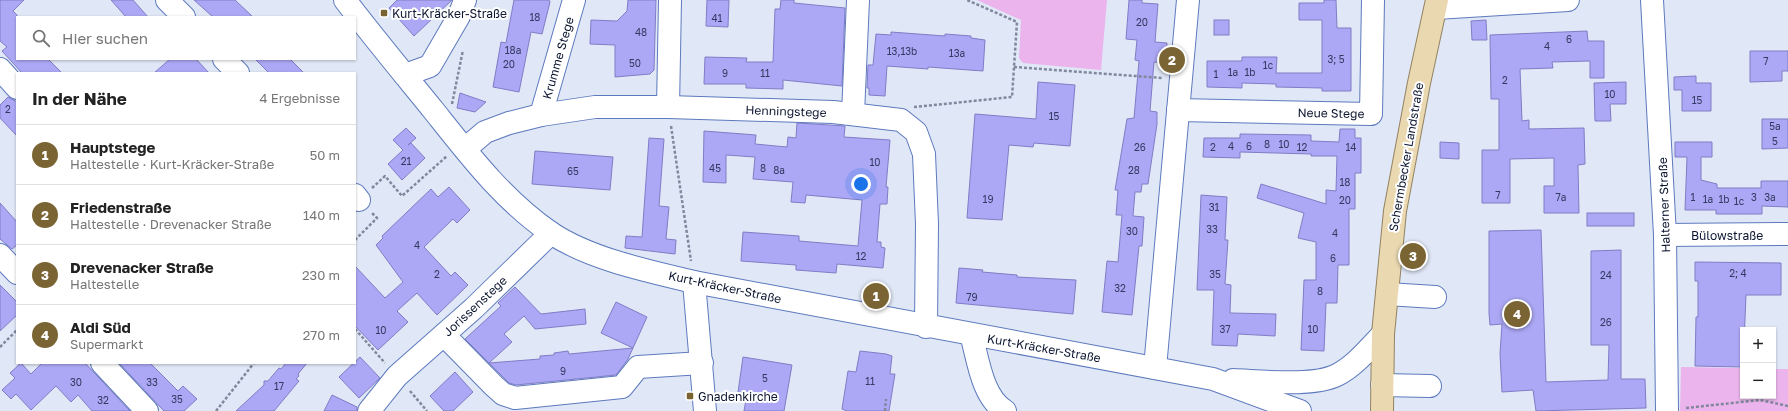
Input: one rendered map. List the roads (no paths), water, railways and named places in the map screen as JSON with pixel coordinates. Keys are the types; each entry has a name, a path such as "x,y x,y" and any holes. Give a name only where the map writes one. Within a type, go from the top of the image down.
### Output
{"main road":[{"name":"Schermbecker Landstraße","path":"1382,411 1383,334 1397,198 1436,4"}],"street":[{"path":"167,0 183,16"},
{"name":"Kurt-Kräcker-Straße","path":"345,0 457,140 510,200 551,233 576,246 633,267 694,282 1213,379 1282,382 1322,381 1337,375 1352,365 1383,334"},
{"path":"405,75 430,66 459,16 464,0"},
{"name":"Krumme Stege","path":"541,115 574,0"},
{"path":"668,107 670,0"},
{"path":"853,114 858,0"},
{"path":"1155,368 1188,0"},
{"name":"Neue Stege","path":"1178,110 1371,114 1373,0"},
{"path":"1436,4 1568,0"},
{"name":"Halterner Straße","path":"1652,0 1665,235 1668,411"},
{"path":"225,60 237,72"},
{"path":"0,69 16,87"},
{"name":"Henningstege","path":"457,140 509,123 541,115 595,107 668,107 833,112 901,120 916,132 924,154 927,224 926,326"},
{"name":"Jorissenstege","path":"369,411 398,376 474,308 551,233"},
{"name":"Bülowstraße","path":"1665,235 1788,234"},
{"path":"0,255 16,272"},
{"path":"694,282 705,411"},
{"path":"1387,294 1435,296"},
{"path":"971,334 985,382 999,409"},
{"path":"444,335 503,394 515,398 622,387 638,367 702,363"},
{"path":"103,364 147,411"},
{"name":"Kurt-Kräcker-Straße","path":"1213,379 1300,411"},
{"path":"1382,385 1430,386"}],"place":[{"name":"Kurt-Kräcker-Straße","path":"384,13"},
{"name":"Friedenstraße","path":"1172,60"},
{"name":"Drevenacker Straße","path":"1413,256"},
{"name":"Hauptstege","path":"876,296"},
{"name":"Aldi Süd","path":"1517,314"},
{"name":"Gnadenkirche","path":"690,396"}]}
